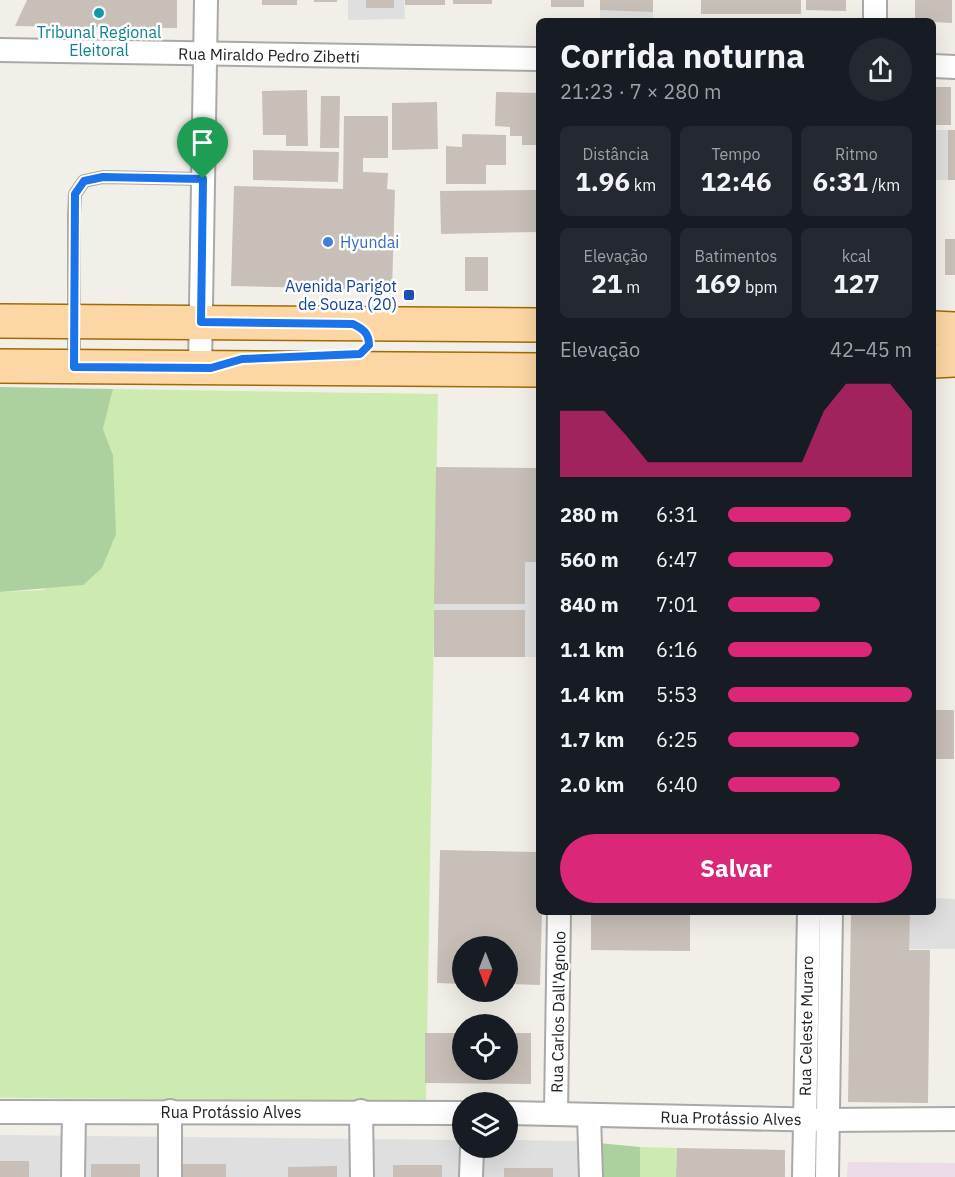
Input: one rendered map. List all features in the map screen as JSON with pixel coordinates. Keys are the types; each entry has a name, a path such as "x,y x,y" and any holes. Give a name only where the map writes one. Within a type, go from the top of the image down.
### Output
{"main road":[{"path":"0,321 536,325"},
{"path":"205,368 242,359 360,354 369,345 369,338 363,329 353,324"},
{"path":"936,328 955,329"},
{"path":"936,362 955,360"},
{"path":"0,366 536,370"},
{"path":"936,375 955,375"}],"street":[{"path":"205,368 201,322 206,0"},
{"path":"875,0 875,18"},
{"name":"Rua Miraldo Pedro Zibetti","path":"0,50 536,59"},
{"path":"936,66 955,67"},
{"name":"Rua Carlos Dall'Agnolo","path":"556,1113 559,915"},
{"name":"Rua Celeste Muraro","path":"804,1177 808,915"},
{"name":"Rua Celeste Muraro","path":"827,1177 831,915"},
{"path":"361,1111 362,1177"},
{"name":"Rua Protássio Alves","path":"0,1112 452,1113"},
{"path":"170,1112 170,1177"},
{"path":"73,1177 74,1113"},
{"name":"Rua Protássio Alves","path":"518,1113 827,1120 955,1119"},
{"path":"589,1116 591,1177"},
{"path":"471,1158 471,1177"}],"lane":[{"path":"74,367 75,194 84,181 103,177 203,179"}],"shaded area":[{"path":"348,0 404,0 405,19 348,20"},
{"path":"600,0 653,0 653,18 600,18"},
{"path":"936,130 955,130 955,180 936,180"},
{"path":"434,561 536,562 536,657 434,657"},
{"path":"936,898 955,899 955,949 851,949 851,915 936,915"},
{"path":"0,1135 452,1140 452,1158 518,1158 518,1140 578,1141 578,1177 0,1177"},
{"path":"848,1162 955,1163 955,1177 847,1177"}],"green space":[{"path":"0,387 113,389 103,429 113,455 116,534 102,568 83,585 0,592"},
{"path":"113,389 438,394 426,1101 0,1098 0,592 44,590 113,455 103,429"},
{"path":"578,1141 640,1147 640,1177 578,1177"},
{"path":"640,1147 677,1148 676,1177 640,1177"}],"building":[{"name":"Tribunal Regional Eleitoral","path":"27,0 177,0 177,28 15,26"},
{"path":"262,0 297,0 297,5 262,5"},
{"path":"314,0 337,0 337,2 314,2"},
{"path":"366,0 394,0 394,8 366,8"},
{"path":"405,0 445,0 445,5 405,5"},
{"path":"453,0 492,0 492,4 453,4"},
{"path":"551,0 584,0 584,7 551,7"},
{"path":"600,0 653,0 653,12 600,10"},
{"path":"701,0 801,0 801,14 701,14"},
{"path":"806,0 846,0 846,11 806,10"},
{"path":"915,0 952,0 952,23 936,22 936,18 915,18"},
{"path":"936,87 951,87 951,125 936,125"},
{"path":"307,90 308,146 286,146 286,135 263,135 262,91"},
{"path":"496,92 536,93 536,145 522,145 522,136 510,136 510,127 495,126"},
{"path":"321,96 340,96 339,148 320,148"},
{"path":"437,102 438,149 392,150 392,103"},
{"path":"344,116 388,116 388,158 363,158 363,172 388,173 387,189 395,190 392,290 231,286 234,186 343,189"},
{"path":"948,130 955,130 955,180 948,180"},
{"path":"462,134 506,135 506,165 486,165 486,184 446,184 446,146 462,147"},
{"path":"253,150 339,152 338,182 253,180"},
{"path":"536,190 536,232 441,234 440,191"},
{"path":"945,239 955,239 955,275 945,275"},
{"path":"465,257 488,257 488,291 465,291"},
{"path":"436,467 536,468 536,562 525,562 525,604 434,604"},
{"path":"434,610 525,610 525,657 434,657"},
{"path":"936,710 954,710 954,759 936,759"},
{"path":"440,850 536,852 536,915 542,915 540,985 518,984 518,936 452,936 452,984 437,983"},
{"path":"591,915 690,915 690,951 591,950"},
{"path":"851,915 910,915 909,950 930,950 928,1103 848,1102"},
{"path":"425,1033 452,1033 452,1080 518,1080 518,1033 531,1033 531,1084 425,1083"},
{"path":"677,1148 785,1150 785,1177 676,1177"},
{"path":"0,1161 29,1161 29,1177 0,1177"},
{"path":"91,1164 140,1164 140,1177 91,1177"},
{"path":"178,1164 226,1164 226,1177 178,1177"},
{"path":"393,1165 442,1165 442,1177 393,1177"},
{"path":"337,1166 337,1177 288,1177 288,1167"},
{"path":"504,1168 553,1168 553,1177 504,1177"}],"place":[{"name":"Tribunal Regional Eleitoral","path":"99,13"},
{"name":"Hyundai","path":"328,242"},
{"name":"Avenida Parigot de Souza (20)","path":"409,295"}],"route":[{"path":"103,177 203,179 201,322 353,324 363,329 369,338 369,345 360,354 242,359 211,368 74,367 75,194 84,181 103,177"}]}
